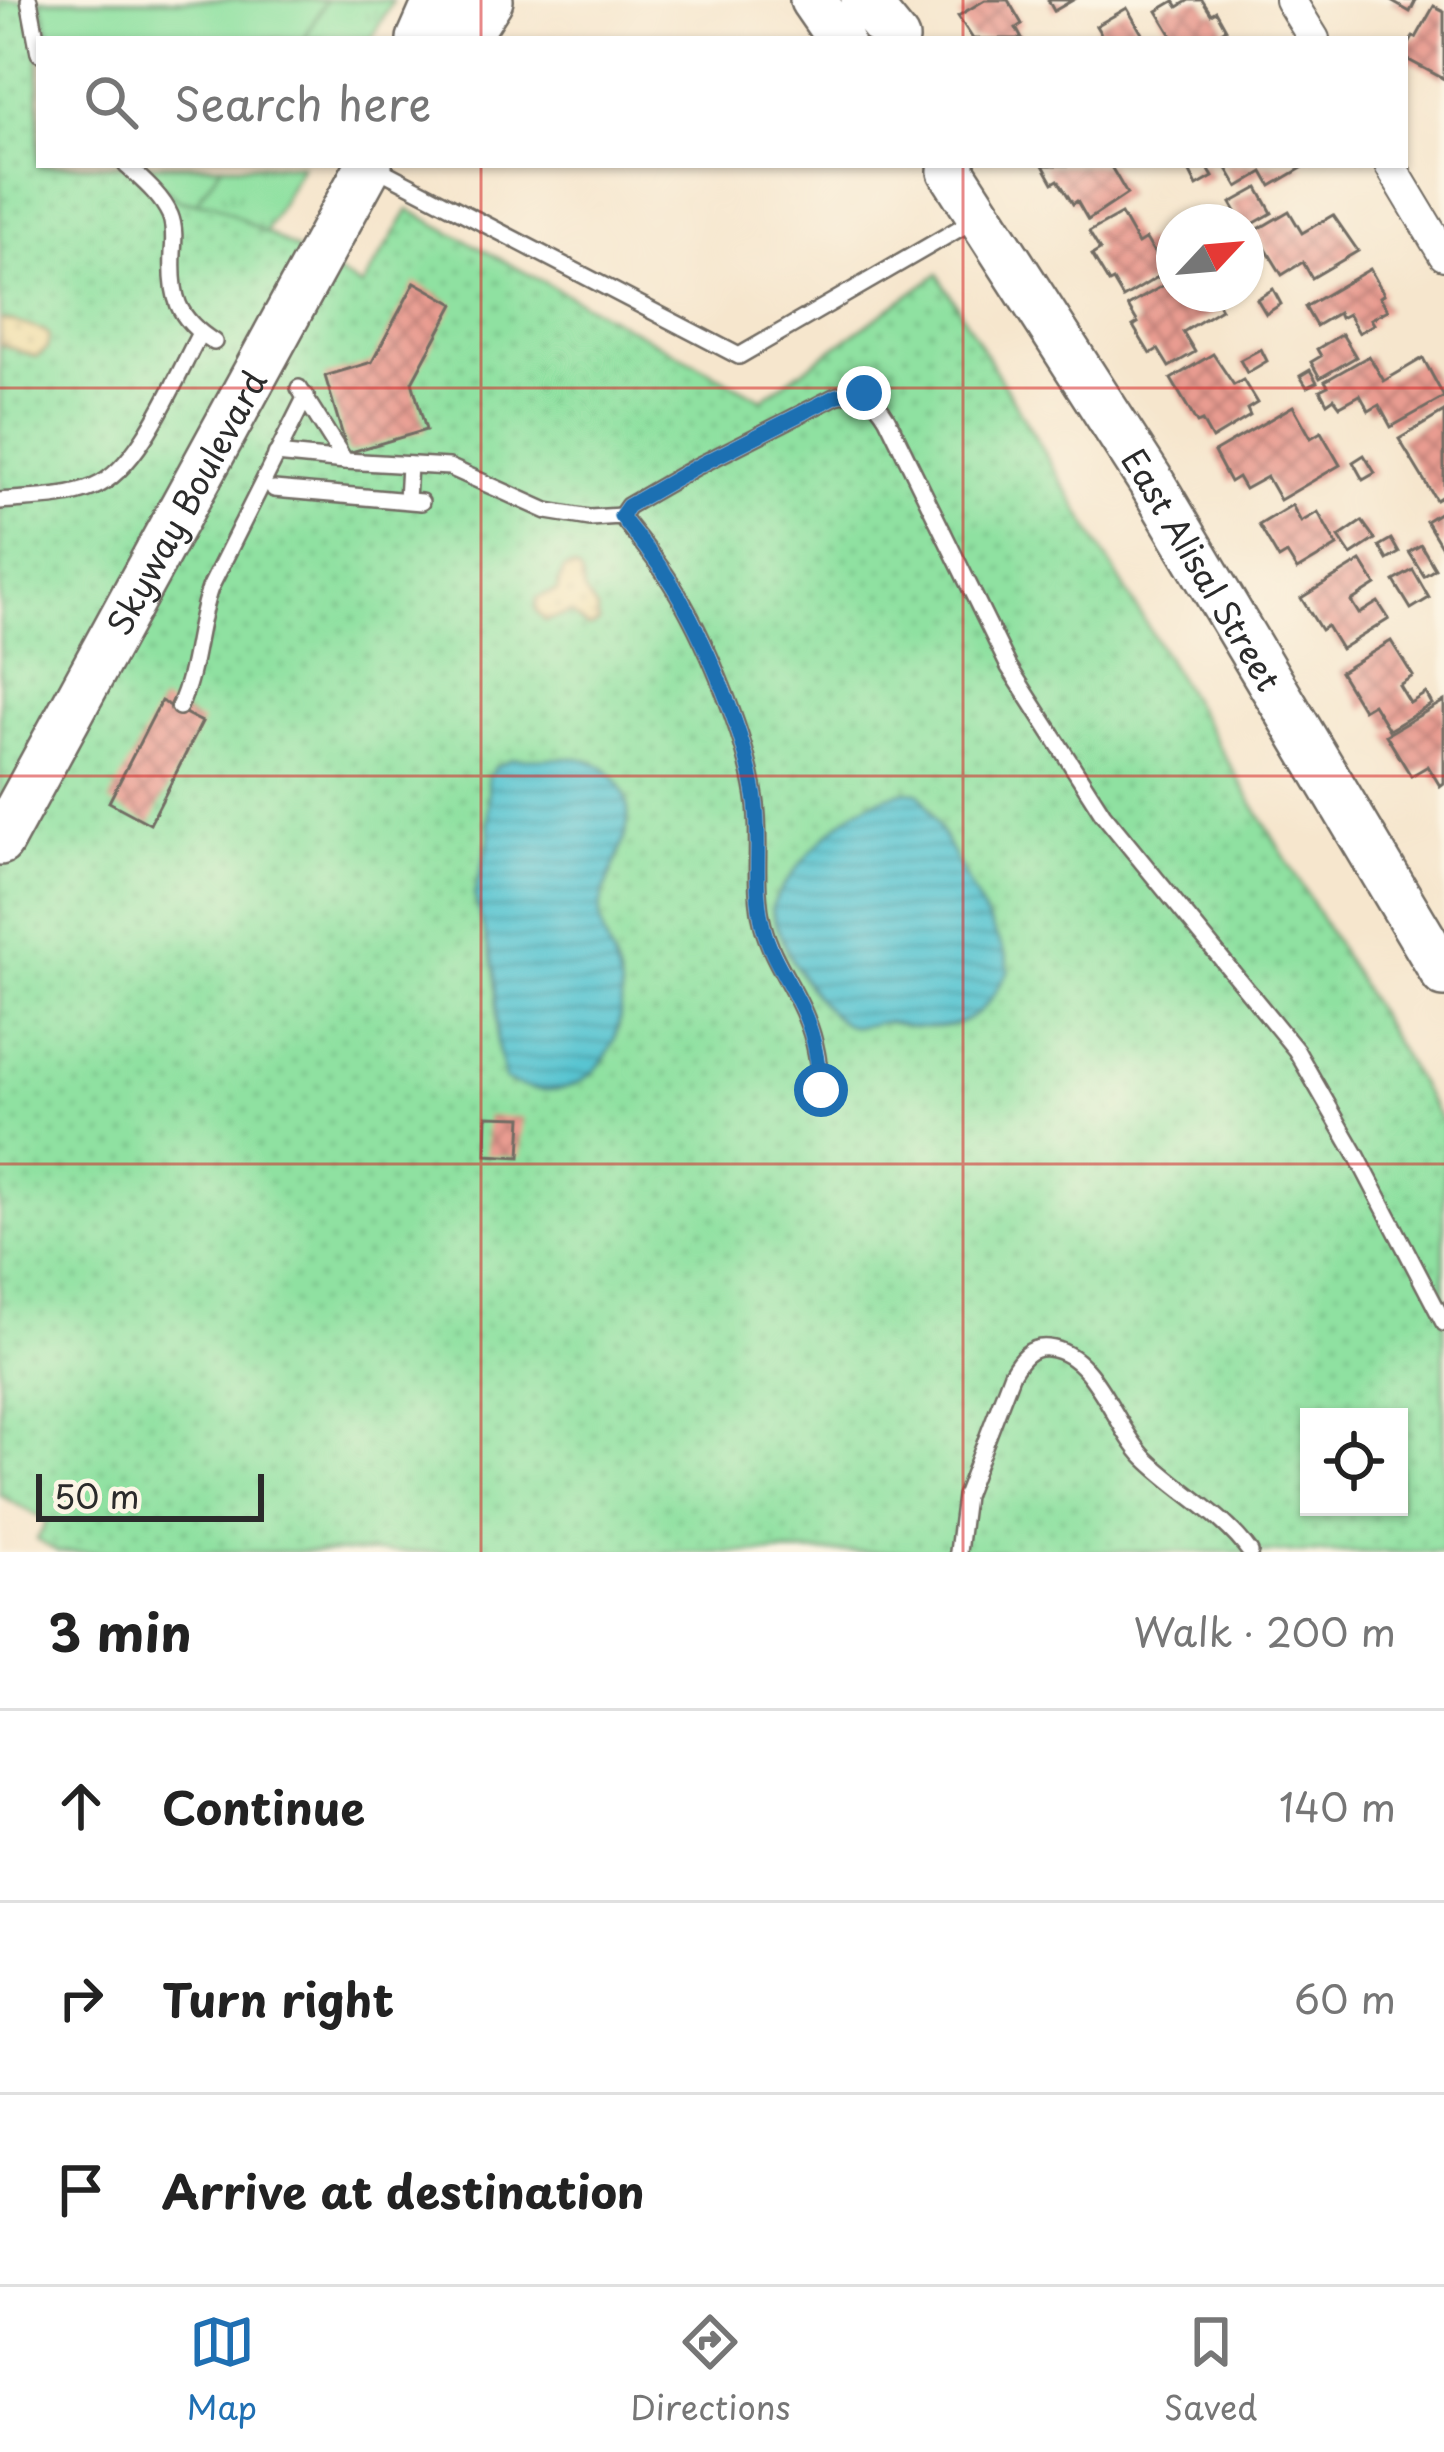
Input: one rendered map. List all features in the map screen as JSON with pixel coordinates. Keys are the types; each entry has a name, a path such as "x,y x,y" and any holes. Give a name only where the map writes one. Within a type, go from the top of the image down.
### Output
{"street":[{"path":"439,18 490,0"},
{"path":"813,0 838,36"},
{"path":"864,0 894,36"},
{"path":"1290,0 1312,36"},
{"name":"Skyway Boulevard","path":"0,842 368,168"},
{"name":"East Alisal Street","path":"940,168 979,217 1150,480 1444,974"},
{"path":"1398,178 1444,222"},
{"path":"1398,178 1444,255"}],"lane":[{"path":"29,0 36,37"},
{"path":"0,501 78,493 116,474 207,338 183,314 172,291 174,235 169,213 129,168"},
{"path":"376,168 739,356 979,217"},
{"path":"621,516 628,506 694,468 836,396 856,391 872,397 887,418 1009,667 1102,814 1296,1050 1444,1323"},
{"path":"179,707 192,674 203,605 302,392 345,461"},
{"path":"276,454 449,467 547,511 590,518 621,516"},
{"path":"305,492 308,458"},
{"path":"274,489 414,501 409,465"},
{"path":"621,516 670,581 696,628 748,762 756,802 763,928 805,1014 818,1058 821,1090"},
{"path":"958,1552 964,1496 1012,1373 1024,1355 1041,1348 1062,1352 1084,1367 1134,1447 1250,1552"}],"green space":[{"path":"0,0 40,0 49,36 36,36 36,168 140,168 196,203 213,202 362,287 409,210 762,399 938,274 1444,1125 1444,1552 58,1552 37,1540 47,1521 0,1495"},
{"path":"40,0 393,0 373,36 50,36"},
{"path":"40,0 326,0 306,36 50,36"},
{"path":"139,168 300,168 265,233 213,203 179,200"},
{"path":"139,168 220,168 196,203 179,200"}],"sand":[{"path":"0,320 45,331 47,349 36,357 0,344"},
{"path":"571,567 582,576 584,591 597,610 599,622 592,627 571,613 545,621 536,611 537,598 557,591 564,569"}],"water":[{"path":"577,758 612,775 628,812 627,829 600,911 620,980 620,1016 605,1058 591,1074 574,1085 530,1089 505,1080 497,1043 495,972 474,894 489,840 488,778 495,767 512,759"},
{"path":"906,791 918,792 924,799 1006,955 1009,970 982,1009 961,1022 932,1027 885,1022 851,1026 829,1011 808,985 771,909 797,869 836,826 865,805"}],"building":[{"path":"985,0 1008,0 1022,24 1016,28 1020,36 971,36 958,16"},
{"path":"1048,0 1073,0 1054,11"},
{"path":"1189,0 1202,0 1211,14 1216,11 1226,29 1214,36 1172,36 1157,11 1174,1 1178,7"},
{"path":"1389,0 1416,0 1410,12"},
{"path":"1434,6 1444,11 1444,79 1408,60 1408,46"},
{"path":"1127,8 1143,36 1102,36 1096,26"},
{"path":"1045,168 1112,168 1127,194 1088,220 1058,180 1053,183"},
{"path":"1208,168 1213,177 1197,186 1190,172"},
{"path":"1227,168 1302,168 1271,186 1263,172 1238,187"},
{"path":"1258,188 1272,213 1264,218 1264,204 1231,203"},
{"path":"1289,211 1302,233 1333,215 1358,251 1312,278 1303,262 1282,275 1264,246 1264,226"},
{"path":"1121,214 1138,244 1146,239 1156,256 1156,278 1123,298 1092,255 1100,250 1089,232"},
{"path":"1370,269 1388,310 1359,333 1348,314 1340,318 1338,313 1316,326 1305,307"},
{"path":"415,282 454,304 412,382 426,430 348,453 325,376 372,362"},
{"path":"1273,289 1281,304 1266,314 1264,311 1264,295"},
{"path":"1156,290 1156,312 1216,312 1183,332 1195,352 1169,367 1158,349 1150,354 1133,326 1138,323 1128,306"},
{"path":"1342,334 1356,357 1320,378 1311,362 1321,356 1317,349"},
{"path":"1261,349 1267,361 1247,373 1240,360"},
{"path":"1213,354 1234,385 1243,380 1257,403 1247,409 1250,416 1212,439 1171,379"},
{"path":"1369,356 1384,381 1423,358 1444,397 1391,427 1379,405 1369,411 1360,395 1340,406 1334,398 1327,403 1320,390 1328,386 1325,381"},
{"path":"1310,370 1317,382 1307,387 1300,376"},
{"path":"1293,406 1311,438 1321,432 1340,465 1280,500 1267,477 1245,489 1238,477 1230,482 1214,452"},
{"path":"1444,412 1444,495 1436,500 1399,439"},
{"path":"1364,455 1375,473 1363,480 1353,462"},
{"path":"1292,505 1301,522 1318,512 1337,546 1297,570 1287,554 1279,559 1259,525"},
{"path":"1444,510 1444,544 1441,546 1426,521"},
{"path":"1362,521 1375,539 1351,555 1339,537"},
{"path":"1391,539 1399,553 1387,560 1379,546"},
{"path":"1421,545 1435,569 1424,576 1409,552"},
{"path":"1361,561 1376,585 1351,601 1359,614 1378,602 1389,619 1341,649 1327,626 1321,630 1301,598"},
{"path":"1413,570 1429,598 1411,609 1394,581"},
{"path":"1391,641 1413,676 1399,685 1410,703 1426,693 1432,704 1389,730 1373,704 1363,710 1340,672"},
{"path":"161,701 202,722 150,824 109,802"},
{"path":"1444,701 1444,783 1440,786 1428,766 1411,776 1386,735"},
{"path":"487,1116 522,1117 520,1157 486,1155"}],"route":[{"path":"821,1090 813,1036 763,928 756,802 748,762 696,628 670,581 621,516 628,506 694,468 836,396 864,393"}]}
